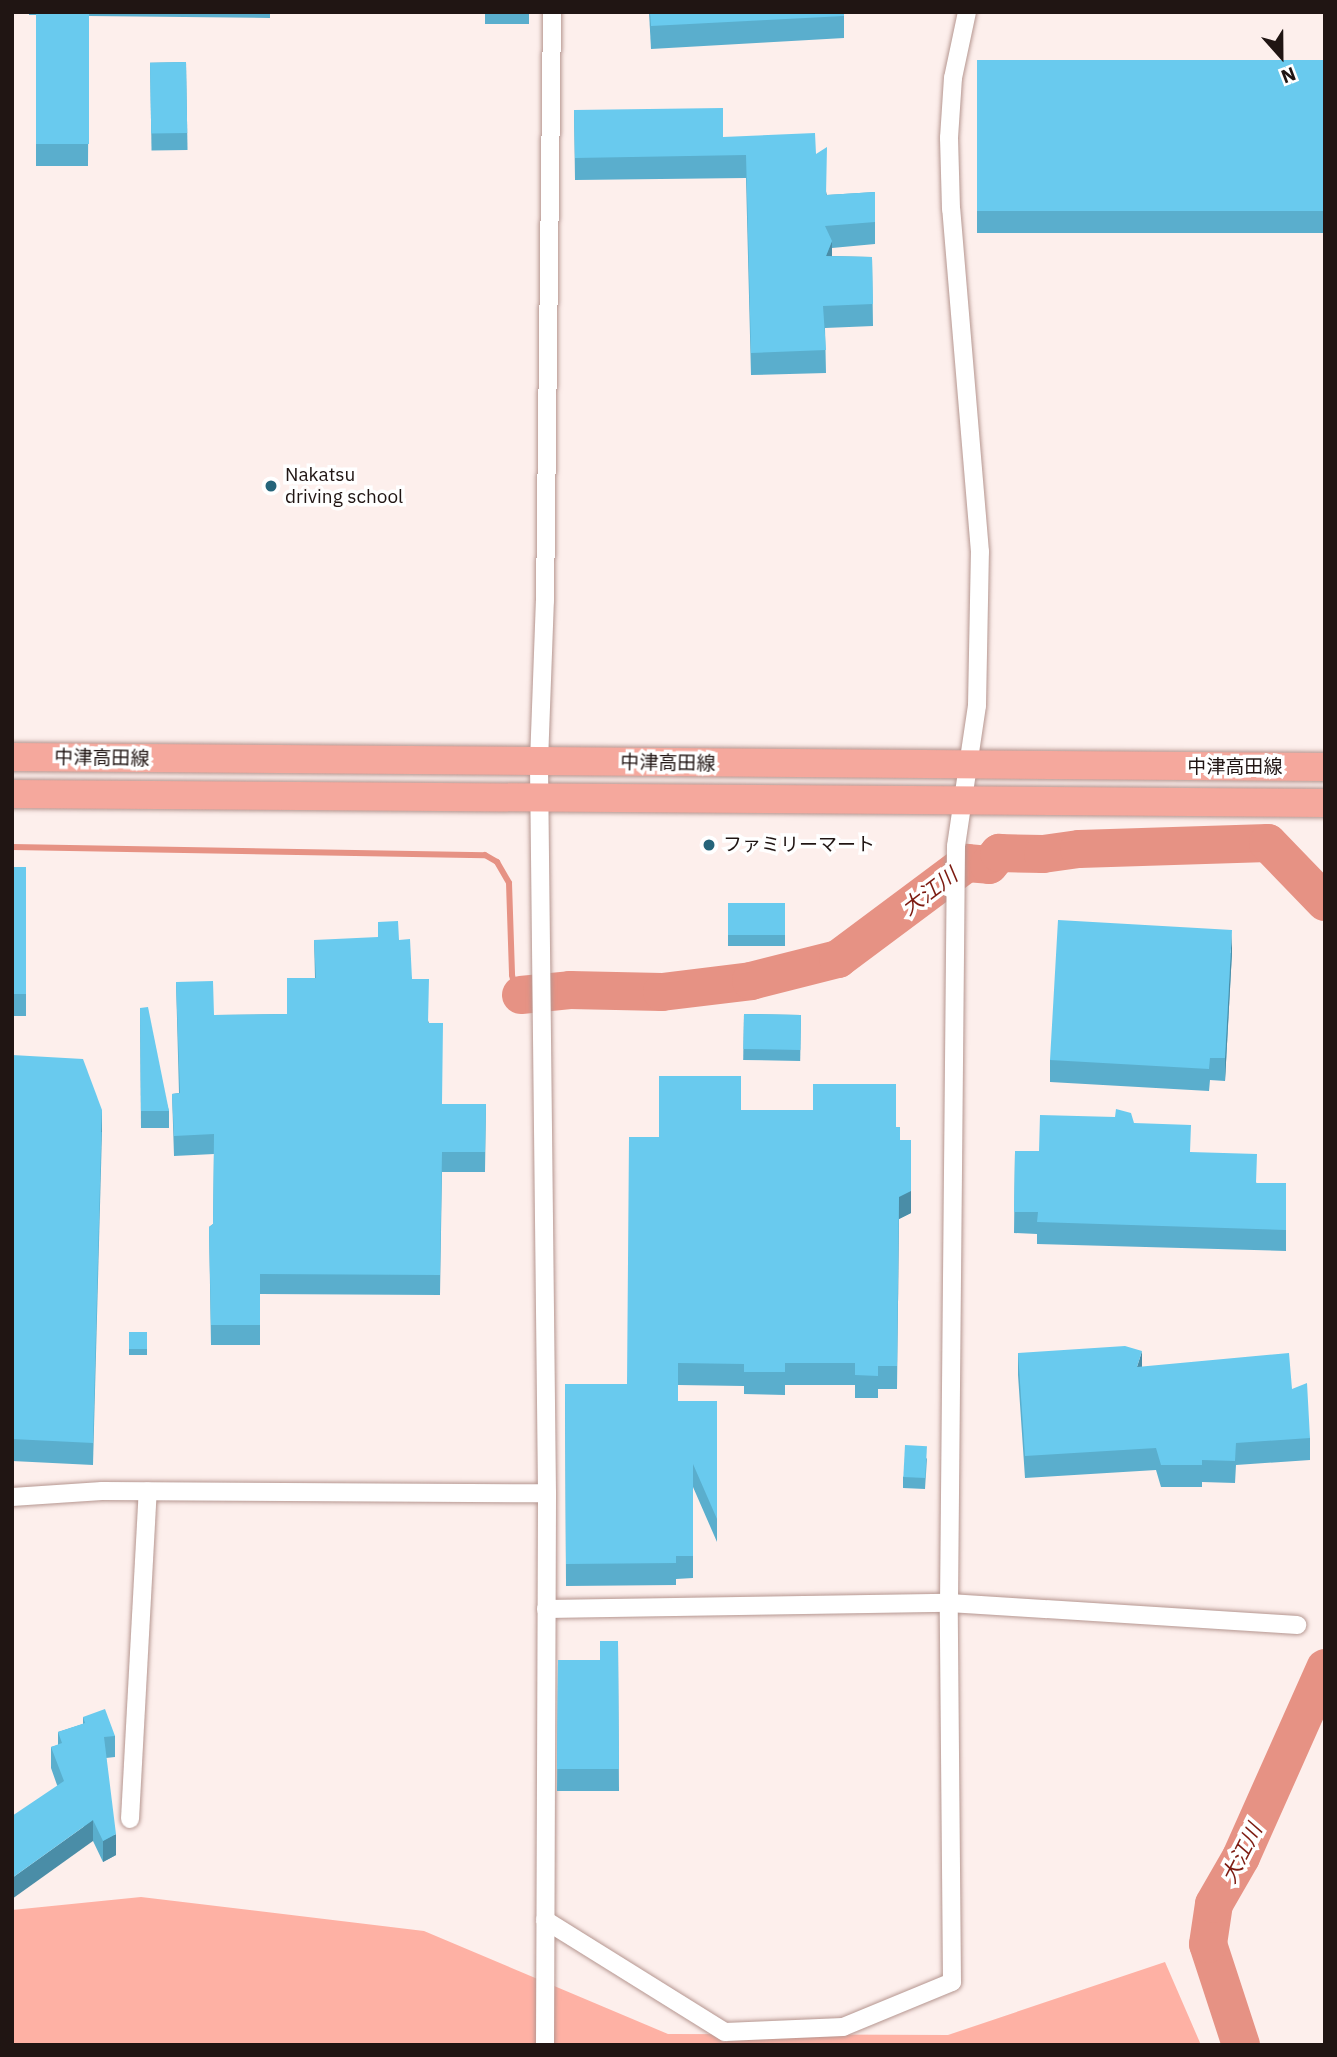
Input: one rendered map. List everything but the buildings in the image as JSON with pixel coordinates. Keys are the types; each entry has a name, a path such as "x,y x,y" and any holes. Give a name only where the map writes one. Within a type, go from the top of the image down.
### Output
{"main road":[{"name":"中津高田線","path":"12,757 968,767 1325,767"},
{"name":"中津高田線","path":"12,794 1325,803"}],"street":[{"path":"545,2045 547,1493 539,762 545,601 552,12"},
{"path":"545,1920 725,2032 843,2027 951,1982 949,1604 956,846 960,801 977,705 980,552 951,209 949,138 953,78 967,12"},
{"path":"12,1497 148,1491 547,1493"},
{"path":"130,1819 148,1491"},
{"path":"546,1609 949,1604 1297,1625"}],"shaded area":[{"path":"141,1897 424,1931 668,2034 948,2035 1165,1962 1201,2045 12,2045 12,1910"}],"waterway":[{"name":"大江川","path":"521,995 570,990 662,992 751,981 838,959 967,863 989,865 999,853 1043,854 1079,849 1268,843 1325,902"},
{"path":"12,847 485,855 497,862 509,883 512,975 515,988 521,995"},
{"name":"大江川","path":"1241,2045 1208,1944 1214,1904 1241,1857 1325,1668"}],"place":[{"name":"Nakatsu driving school","path":"271,486"},
{"name":"ファミリーマート","path":"709,845"}]}
